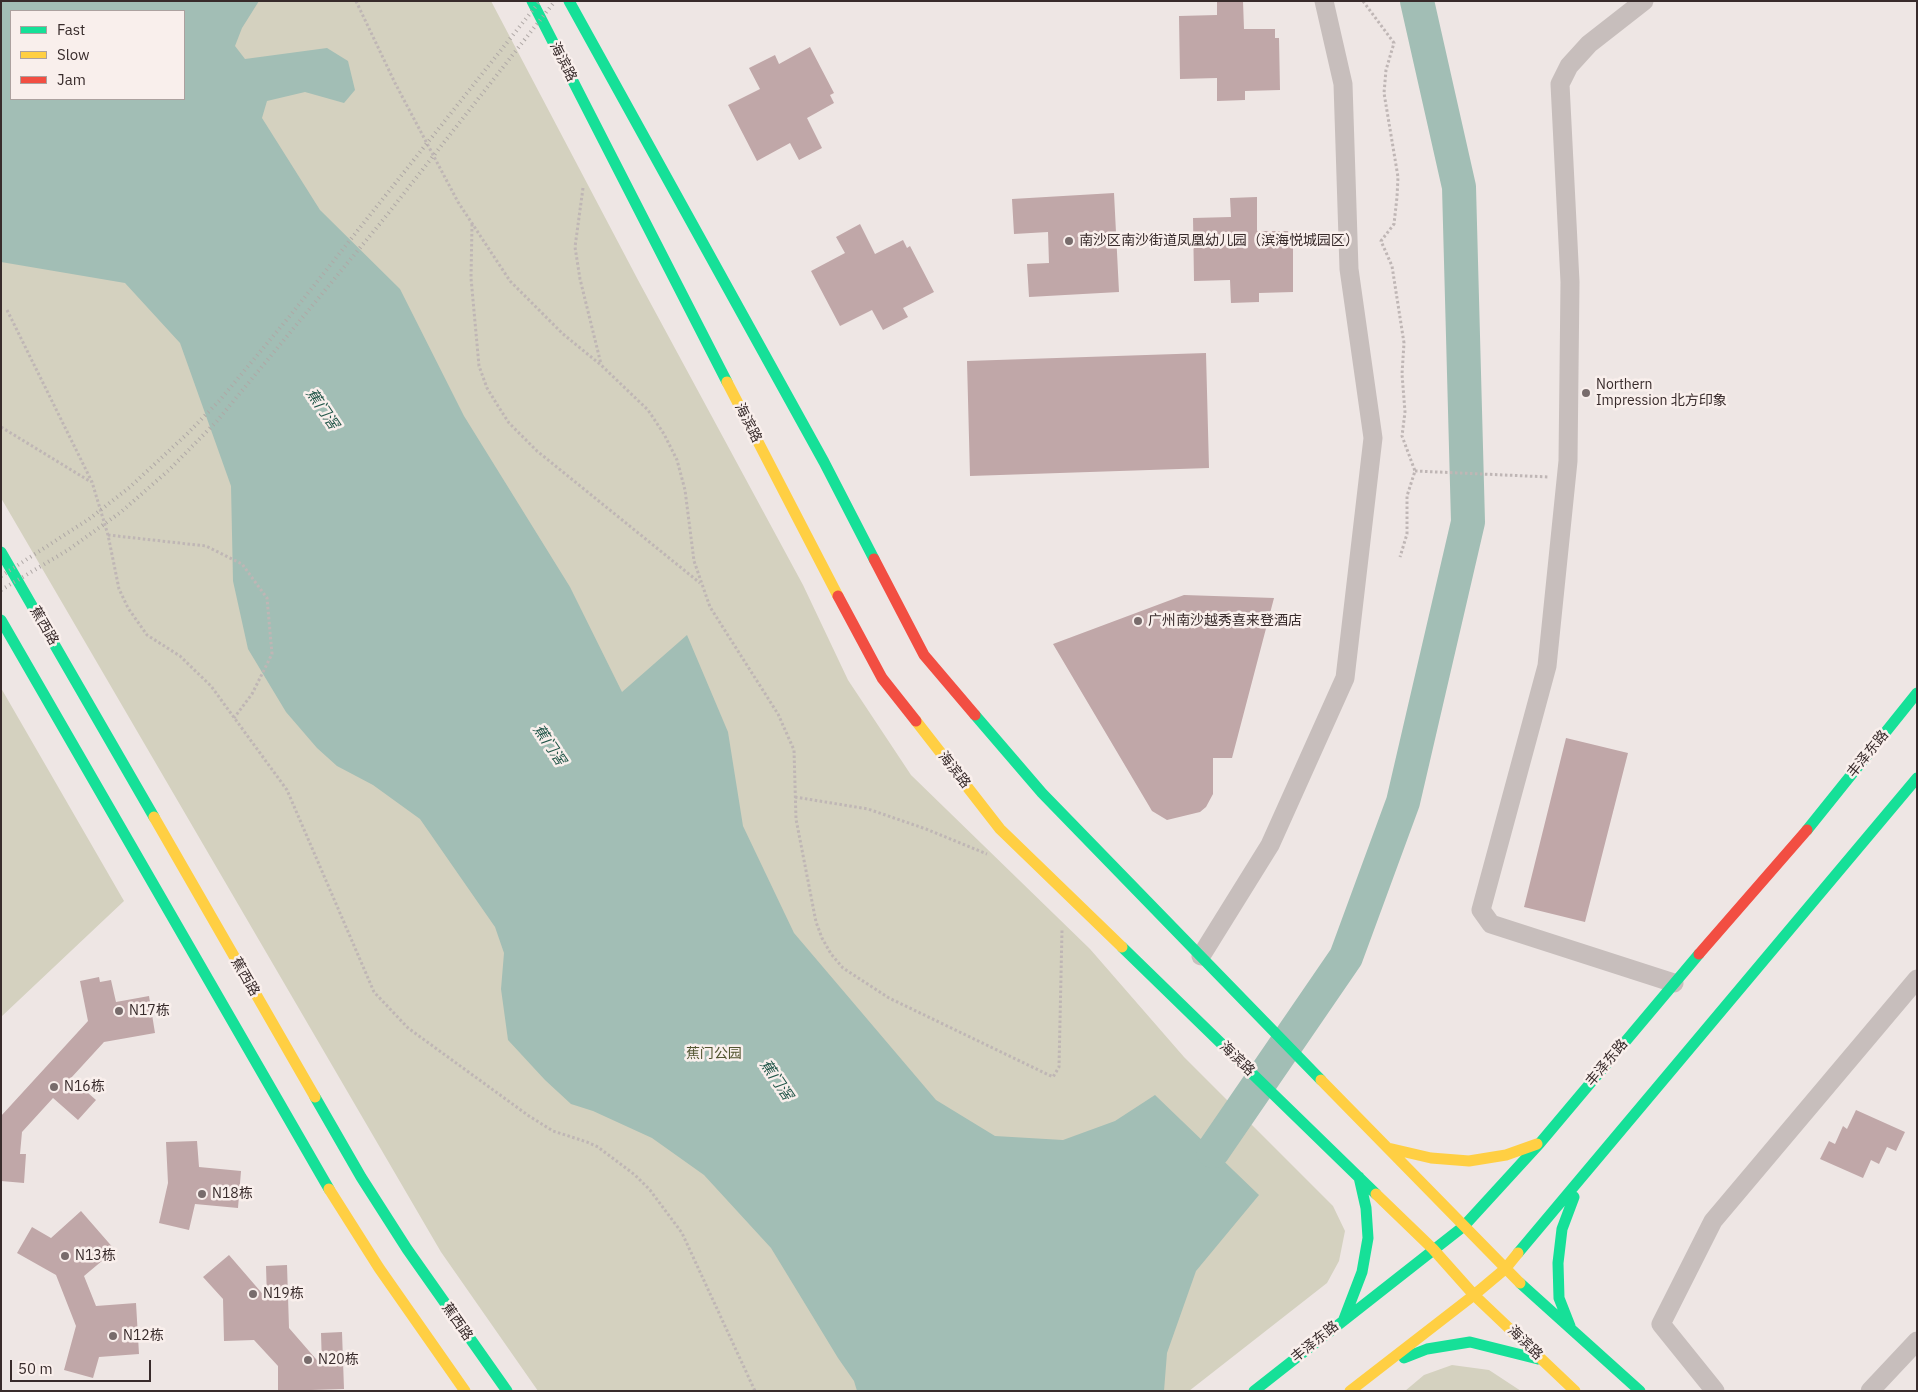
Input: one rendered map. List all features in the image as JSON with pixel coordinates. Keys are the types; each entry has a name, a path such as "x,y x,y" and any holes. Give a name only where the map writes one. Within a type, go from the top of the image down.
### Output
{"street":[{"name":"海滨路","path":"532,1 779,484 882,678 1000,829 1433,1249 1474,1295 1575,1391"},
{"path":"1201,956 1270,845 1345,678 1372,438 1349,269 1343,84 1324,1"},
{"path":"1644,1 1589,44 1569,66 1560,84 1570,282 1566,478 1547,666 1481,910 1491,924 1674,983"},
{"path":"572,3 824,462 924,655 1042,793 1237,994 1505,1269 1640,1391"},
{"name":"蕉西路","path":"1,552 360,1177 412,1257 507,1391"},
{"path":"1,620 332,1195 378,1268 465,1391"},
{"name":"丰泽东路","path":"1258,1388 1464,1226 1540,1142 1674,983 1819,816 1917,693"},
{"path":"1350,1391 1505,1269 1917,778"},
{"path":"1714,1391 1661,1324 1713,1221 1917,979"},
{"path":"1388,1148 1430,1158 1469,1162 1506,1155 1540,1142"},
{"path":"1343,1320 1362,1272 1368,1238 1366,1208 1359,1177"},
{"path":"1570,1327 1559,1298 1558,1263 1562,1229 1580,1179"},
{"path":"1870,1391 1917,1341"},
{"path":"1378,1369 1427,1348 1470,1342 1493,1346 1542,1360"}],"path":[{"path":"356,1 395,83 458,202 510,281 563,334 601,365 648,410 664,434 677,460 685,490 694,561 700,584 710,607 778,714 794,750 796,819 816,922 822,938 843,968 889,998 1053,1077 1059,1067 1062,930"},
{"path":"1363,1 1394,43 1386,70 1384,94 1398,178 1397,197 1394,224 1381,241 1392,266 1404,343 1402,374 1405,412 1402,436 1415,471 1407,496 1407,534 1400,558"},
{"path":"582,188 575,247 580,279 601,365"},
{"path":"472,223 471,278 479,366 486,388 510,423 537,451 700,584"},
{"path":"7,310 92,482 108,535 119,589 138,624 147,635 180,656 194,668 234,718 286,790 369,980 382,1002 408,1028 529,1116 553,1132 598,1147 636,1176 650,1190 682,1233 755,1391"},
{"path":"1,427 92,482"},
{"path":"1415,471 1516,474 1566,478"},
{"path":"108,535 206,546 242,564 266,598 272,654 252,694 234,718"},
{"path":"795,797 868,810 926,829 987,854"}],"green space":[{"name":"蕉门公园","path":"1,1 491,1 638,280 803,585 848,680 911,775 1090,949 1184,1057 1333,1206 1345,1231 1339,1261 1327,1283 1189,1391 538,1391 441,1252 1,498"},
{"path":"1,688 124,901 1,1017"},
{"path":"1452,1365 1489,1370 1521,1391 1405,1391 1424,1375"}],"water":[{"name":"蕉门滘","path":"1,1 259,1 242,28 235,46 245,59 327,48 348,61 355,90 344,103 305,92 267,101 262,118 320,210 400,289 464,416 570,587 622,692 687,635 728,732 743,826 794,933 936,1100 995,1136 1063,1140 1115,1121 1155,1095 1259,1195 1196,1271 1167,1353 1164,1391 857,1391 854,1381 771,1248 704,1175 652,1138 593,1111 571,1104 545,1080 508,1040 501,989 504,953 495,927 420,819 373,785 337,766 317,748 286,712 248,649 233,581 231,486 180,343 125,283 1,262"}],"building":[{"path":"1217,1 1243,1 1244,29 1275,29 1275,38 1279,38 1280,90 1245,91 1245,100 1217,101 1217,78 1180,79 1179,16 1217,15"},
{"path":"810,47 834,93 830,95 834,103 807,118 822,148 799,160 790,143 757,161 728,105 760,89 749,68 775,55 779,64"},
{"name":"南沙区南沙街道凤凰幼儿园（滨海悦城园区）","path":"1114,193 1119,292 1029,297 1027,264 1049,263 1048,232 1014,234 1012,199"},
{"path":"1257,197 1257,231 1288,231 1289,240 1293,240 1293,292 1259,293 1259,302 1231,303 1230,280 1194,281 1193,218 1231,217 1230,198"},
{"path":"860,224 875,254 903,240 907,248 910,246 934,292 903,308 908,317 883,330 872,310 840,326 811,271 845,253 836,237"},
{"path":"1206,353 1209,468 970,476 967,361"},
{"path":"1184,595 1274,598 1232,758 1213,758 1213,794 1206,807 1200,812 1167,820 1152,811 1053,644"},
{"path":"1566,738 1628,753 1585,922 1524,907"},
{"path":"99,977 100,982 111,980 116,1002 149,996 155,1033 104,1042 71,1078 96,1100 78,1120 53,1098 22,1132 20,1154 26,1154 24,1183 1,1181 1,1116 88,1021 80,981"},
{"path":"1856,1110 1905,1132 1896,1151 1887,1147 1879,1164 1871,1160 1863,1178 1820,1159 1829,1141 1835,1144 1843,1126 1847,1129"},
{"name":"N18栋","path":"197,1141 199,1167 241,1171 238,1208 195,1204 189,1230 159,1223 168,1183 166,1142"},
{"path":"81,1211 115,1250 84,1276 96,1306 136,1303 139,1354 99,1357 93,1378 64,1370 76,1326 56,1275 17,1253 32,1227 51,1238"},
{"path":"229,1255 267,1299 266,1266 287,1265 289,1328 322,1366 321,1333 342,1332 344,1389 278,1391 278,1366 254,1340 224,1341 223,1299 203,1277"}],"waterway":[{"path":"1213,1151 1346,957 1403,802 1468,522 1459,187 1417,1"}],"railway":[{"path":"1,576 89,519 130,487 187,434 220,400 289,317 540,1"},
{"path":"1,590 68,550 121,512 169,470 217,421 383,220 555,1"}],"traffic: fast":[{"path":"532,1 727,382"},
{"path":"569,1 824,462 874,559"},
{"path":"1,552 154,817"},
{"path":"1,620 329,1189"},
{"path":"1807,830 1917,693"},
{"path":"975,715 1042,793 1321,1080"},
{"path":"1518,1253 1917,778"},
{"path":"1122,947 1376,1194"},
{"path":"1254,1391 1464,1226 1540,1143 1699,954"},
{"path":"315,1097 361,1177 407,1249 507,1391"},
{"path":"1344,1319 1362,1272 1368,1238 1366,1208 1359,1177"},
{"path":"1570,1326 1559,1298 1558,1263 1562,1229 1574,1197"},
{"path":"1520,1283 1640,1391"},
{"path":"1404,1358 1427,1349 1470,1342 1538,1359"}],"traffic: slow":[{"path":"727,382 838,596"},
{"path":"916,721 1000,829 1122,947"},
{"path":"154,817 315,1097"},
{"path":"1321,1080 1520,1283"},
{"path":"1388,1148 1431,1158 1469,1161 1506,1155 1537,1144"},
{"path":"329,1189 379,1268 465,1391"},
{"path":"1376,1194 1433,1249 1474,1295 1575,1391"},
{"path":"1350,1391 1474,1295 1505,1269 1518,1253"}],"traffic: jam":[{"path":"874,559 924,655 975,715"},
{"path":"838,596 882,678 916,721"},
{"path":"1699,954 1807,830"}],"place":[{"name":"南沙区南沙街道凤凰幼儿园（滨海悦城园区）","path":"1069,241"},
{"name":"Northern Impression 北方印象","path":"1586,393"},
{"name":"广州南沙越秀喜来登酒店","path":"1138,621"},
{"name":"N17栋","path":"119,1011"},
{"name":"N16栋","path":"54,1087"},
{"name":"N18栋","path":"202,1194"},
{"name":"N13栋","path":"65,1256"},
{"name":"N19栋","path":"253,1294"},
{"name":"N12栋","path":"113,1336"},
{"name":"N20栋","path":"308,1360"}]}
